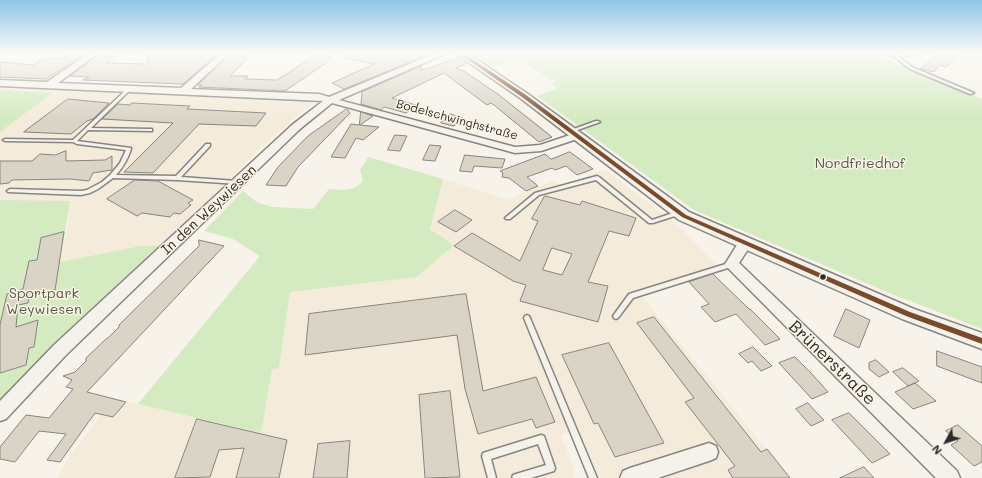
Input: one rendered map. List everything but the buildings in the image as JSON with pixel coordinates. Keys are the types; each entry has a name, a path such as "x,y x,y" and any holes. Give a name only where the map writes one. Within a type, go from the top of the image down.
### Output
{"street":[{"path":"49,85 63,75"},
{"path":"183,91 201,75"},
{"name":"In den Weywiesen","path":"1,411 60,350 296,127 330,100 386,75"},
{"path":"493,75 524,96 680,213 745,244 908,314 982,341"},
{"name":"Bodelschwinghstraße","path":"0,83 319,97 515,150 541,148 573,133"},
{"path":"732,264 745,244"},
{"name":"Brünerstraße","path":"732,264 950,478"},
{"path":"630,478 710,452"}],"lane":[{"path":"929,75 972,93"},
{"path":"74,141 129,89"},
{"path":"573,133 598,122"},
{"path":"86,129 150,130"},
{"path":"5,140 74,141 77,143 129,149 128,155 101,186 87,192 10,191"},
{"path":"177,178 208,145"},
{"path":"110,176 177,178 237,183"},
{"path":"508,218 537,194 596,178 651,222 680,213"},
{"path":"616,316 631,296 732,264"},
{"path":"527,318 593,478"},
{"path":"492,478 486,456 541,439 551,468 516,478"}],"shaded area":[{"path":"0,88 316,101 255,153 165,245 140,246 60,262 67,230 70,202 0,200"},
{"path":"604,169 679,226 721,269 642,296 790,478 599,478 577,430 561,435 574,468 573,478 57,478 64,465 113,398 261,433 272,368 279,368 290,292 417,277 454,244 430,229 443,179 508,200 551,181 563,185"}],"green space":[{"name":"Nordfriedhof","path":"545,75 926,75 982,99 982,329 887,292 694,210 537,96 556,89 554,88 556,87 551,84 556,82"},
{"path":"0,90 52,93 0,132"},
{"path":"368,157 443,179 430,229 454,245 417,277 290,292 279,368 272,369 261,433 138,404 260,256 233,239 204,231 243,191 258,203 273,207 313,209 329,189 352,189 359,185 363,181 360,170"},
{"name":"Sportpark Weywiesen","path":"0,200 70,201 60,262 140,246 165,245 0,410"}],"transit line":[{"path":"493,75 524,96 684,216 908,314 982,341"}]}
